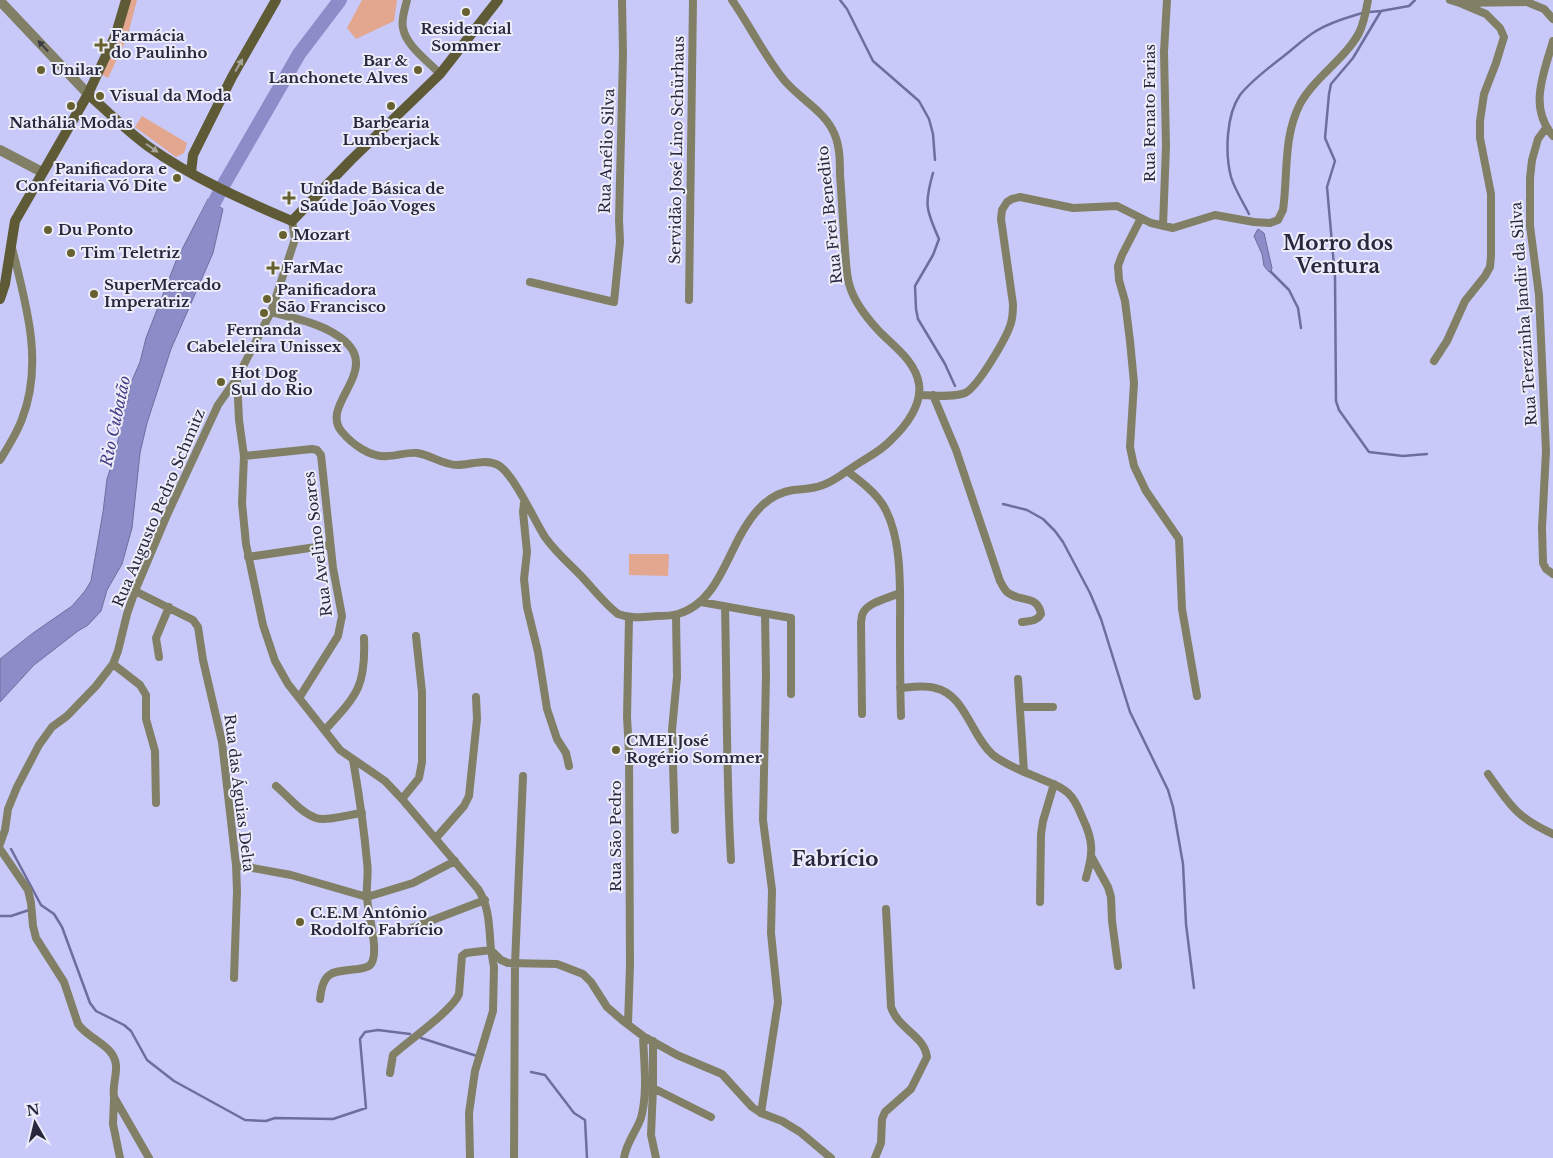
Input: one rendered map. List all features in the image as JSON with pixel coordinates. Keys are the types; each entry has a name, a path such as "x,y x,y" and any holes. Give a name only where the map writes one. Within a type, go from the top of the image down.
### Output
{"main road":[{"path":"0,299 5,284 12,246 14,221 88,94 116,34 126,0"},
{"path":"194,174 193,155 232,78 276,0"},
{"path":"88,94 139,139 177,165 246,201 292,221 351,160 440,74 498,0"},
{"path":"177,165 193,155"}],"street":[{"path":"407,0 403,24 406,36 412,46 440,74"},
{"name":"Rua Anélio Silva","path":"530,282 614,302 620,242 622,0"},
{"name":"Servidão José Lino Schürhaus","path":"689,300 693,0"},
{"name":"Rua Frei Benedito","path":"732,0 785,81 832,129 839,153 846,271 850,287 856,301 868,317 910,363 919,384 919,395"},
{"name":"Rua Renato Farias","path":"1163,226 1166,146 1164,52 1167,0"},
{"path":"271,312 327,329 344,340 353,351 356,371 335,418 337,427 345,436 367,452 382,456 419,453 455,465 485,462 497,464 514,483 553,548 618,614 629,618 676,615 692,609 711,591 749,520 761,506 779,494 824,485 878,452 892,440 915,410 919,395 961,394 972,388 980,379 1011,323 1013,304 1001,219 1002,210 1007,202 1014,198 1022,198 1073,208 1115,205 1141,218 1173,228 1216,215 1264,223 1273,222 1280,218 1284,206 1289,136 1296,113 1307,93 1357,37 1364,22 1368,0"},
{"path":"1434,361 1447,341 1465,301 1490,267 1491,194 1480,138 1480,120 1484,94 1504,37 1500,28 1479,10 1450,0"},
{"path":"0,1 88,94"},
{"path":"1460,3 1527,2 1540,6 1553,19"},
{"path":"1553,41 1540,85 1538,100 1539,109 1546,128 1553,136"},
{"name":"Rua Terezinha Jandir da Silva","path":"1546,128 1535,145 1530,178 1530,226 1539,295 1546,451 1543,502 1543,563 1546,569 1553,574"},
{"path":"0,150 42,172"},
{"path":"1141,218 1118,266 1119,280 1125,301 1133,373 1134,395 1130,447 1134,466 1146,491 1179,539 1182,609 1197,696"},
{"name":"Rua Augusto Pedro Schmitz","path":"0,844 6,830 8,809 39,745 52,727 67,716 96,686 113,664 135,591 167,515 218,405 237,378 271,312 295,239 292,221"},
{"path":"0,460 22,420 29,394 32,365 30,326 12,246"},
{"path":"237,378 244,456 243,514 248,557 268,644 283,676 340,750 385,781 402,799 455,861 485,900 488,910 494,967 493,1007 491,1020 475,1071 469,1113 470,1158"},
{"path":"933,395 956,450 1000,581 1010,595 1033,601 1041,611 1039,618 1034,621 1022,622"},
{"name":"Rua Avelino Soares","path":"244,456 312,448 319,451 322,458 330,545 342,616 336,641 299,698"},
{"path":"847,471 876,496 888,515 898,559 901,716"},
{"path":"524,502 523,512 527,552 524,579 527,607 538,652 547,709 557,740 566,753 569,766"},
{"path":"248,557 330,545"},
{"name":"Rua das Águias Delta","path":"135,591 193,620 198,627 203,660 222,742 236,865 234,978"},
{"path":"862,714 862,614 876,603 900,593"},
{"path":"701,602 791,618 791,694"},
{"path":"159,657 156,638 169,607"},
{"path":"725,607 728,723 727,799 731,860"},
{"path":"761,1113 778,1002 771,933 772,890 763,820 766,676 765,614"},
{"path":"675,830 672,730 677,677 676,615"},
{"name":"Rua São Pedro","path":"628,1024 630,965 629,752 627,717 629,618"},
{"path":"402,799 420,776 422,757 422,692 416,636"},
{"path":"326,730 360,686 364,666 364,638"},
{"path":"113,664 140,685 146,695 146,719 155,751 156,803"},
{"path":"1018,679 1024,772"},
{"path":"900,688 929,687 949,694 958,704 973,730 989,751 1008,765 1054,784 1068,792 1077,805 1090,835 1091,856 1086,878"},
{"path":"436,838 464,806 469,796 477,719 476,697"},
{"path":"1020,707 1052,707"},
{"path":"320,999 321,985 325,978 334,972 364,968 370,965 374,958 367,897 368,863 353,760"},
{"path":"1488,774 1514,810 1532,824 1553,834"},
{"path":"514,1158 515,964 523,776"},
{"path":"1040,902 1041,834 1043,820 1054,784"},
{"path":"276,786 305,812 317,819 362,813"},
{"path":"0,849 28,890 36,938 64,982 78,1024 114,1057 116,1066 113,1087 113,1124 120,1158"},
{"path":"1091,856 1108,887 1111,897 1118,966"},
{"path":"236,865 291,875 367,897 413,883 455,861"},
{"path":"404,931 485,900"},
{"path":"875,1158 881,1143 882,1119 885,1112 911,1089 927,1057 920,1041 898,1022 891,1007 886,909"},
{"path":"491,950 502,961 515,964 553,964 578,972 591,982 609,1009 643,1036 678,1055 722,1074 747,1103 761,1113 782,1121 800,1132 831,1158"},
{"path":"390,1073 393,1055 446,1011 456,1000 459,994 462,956 466,953 491,950"},
{"path":"624,1158 626,1147 640,1120 644,1103 643,1036"},
{"path":"653,1041 651,1135 656,1158"},
{"path":"653,1088 711,1117"},
{"path":"114,1097 149,1158"}],"shaded area":[{"path":"128,0 137,0 127,38 108,78 101,74"},
{"path":"362,0 397,0 394,21 356,39 347,28"},
{"path":"142,116 187,143 184,153 176,157 135,127"},
{"path":"629,554 669,554 668,576 629,575"}],"water":[{"path":"208,199 223,209 213,253 171,349 147,423 140,453 132,528 122,564 107,590 101,611 88,625 34,665 0,702 0,659 72,606 91,581 107,479 119,436 118,420 128,401 130,385 140,362 146,338 176,261"},
{"path":"1258,229 1264,233 1272,268 1271,272 1264,266 1262,254 1254,236"}],"waterway":[{"name":"Rio Cubatão","path":"206,218 299,54 340,0"},
{"path":"840,0 847,9 873,61 919,101 929,119 933,134 935,160"},
{"path":"1415,0 1409,6 1381,11 1353,58 1331,84 1325,138 1335,161 1327,187 1335,277 1336,401 1339,410 1369,452 1403,456 1427,454"},
{"path":"1369,12 1381,11"},
{"path":"1249,214 1233,182 1229,168 1229,124 1235,103 1249,85 1311,34 1332,23 1362,13"},
{"path":"933,173 928,192 928,207 931,221 939,239 933,255 915,286 916,309 918,319 945,364 955,386"},
{"path":"1271,272 1289,290 1298,308 1301,328"},
{"path":"1003,504 1027,510 1043,519 1055,531 1063,542 1090,593 1101,619 1130,712 1168,790 1173,807 1183,864 1186,924 1194,988"},
{"path":"11,849 41,905 54,914 62,927 90,1003 96,1011 124,1025 131,1031 147,1060 174,1081 245,1120 266,1121 275,1118 333,1119 366,1108 360,1039 365,1032 378,1030 410,1034"},
{"path":"0,916 11,916 29,910"},
{"path":"421,1038 477,1056"},
{"path":"531,1072 545,1075 574,1113 585,1120 587,1158"}],"place":[{"name":"Residencial Sommer","path":"466,12"},
{"name":"Farmácia do Paulinho","path":"101,45"},
{"name":"Unilar","path":"41,70"},
{"name":"Bar & Lanchonete Alves","path":"418,70"},
{"name":"Visual da Moda","path":"100,96"},
{"name":"Nathália Modas","path":"71,106"},
{"name":"Barbearia Lumberjack","path":"391,106"},
{"name":"Panificadora e Confeitaria Vó Dite","path":"177,178"},
{"name":"Unidade Básica de Saúde João Voges","path":"289,198"},
{"name":"Du Ponto","path":"48,230"},
{"name":"Mozart","path":"283,235"},
{"name":"Tim Teletriz","path":"71,253"},
{"name":"FarMac","path":"273,268"},
{"name":"SuperMercado Imperatriz","path":"94,294"},
{"name":"Panificadora São Francisco","path":"267,299"},
{"name":"Fernanda Cabeleleira Unissex","path":"264,313"},
{"name":"Hot Dog Sul do Rio","path":"221,382"},
{"name":"CMEI José Rogério Sommer","path":"616,750"},
{"name":"C.E.M Antônio Rodolfo Fabrício","path":"300,922"}],"district":[{"name":"Morro dos Ventura","path":"1338,254"},
{"name":"Fabrício","path":"835,859"}]}
